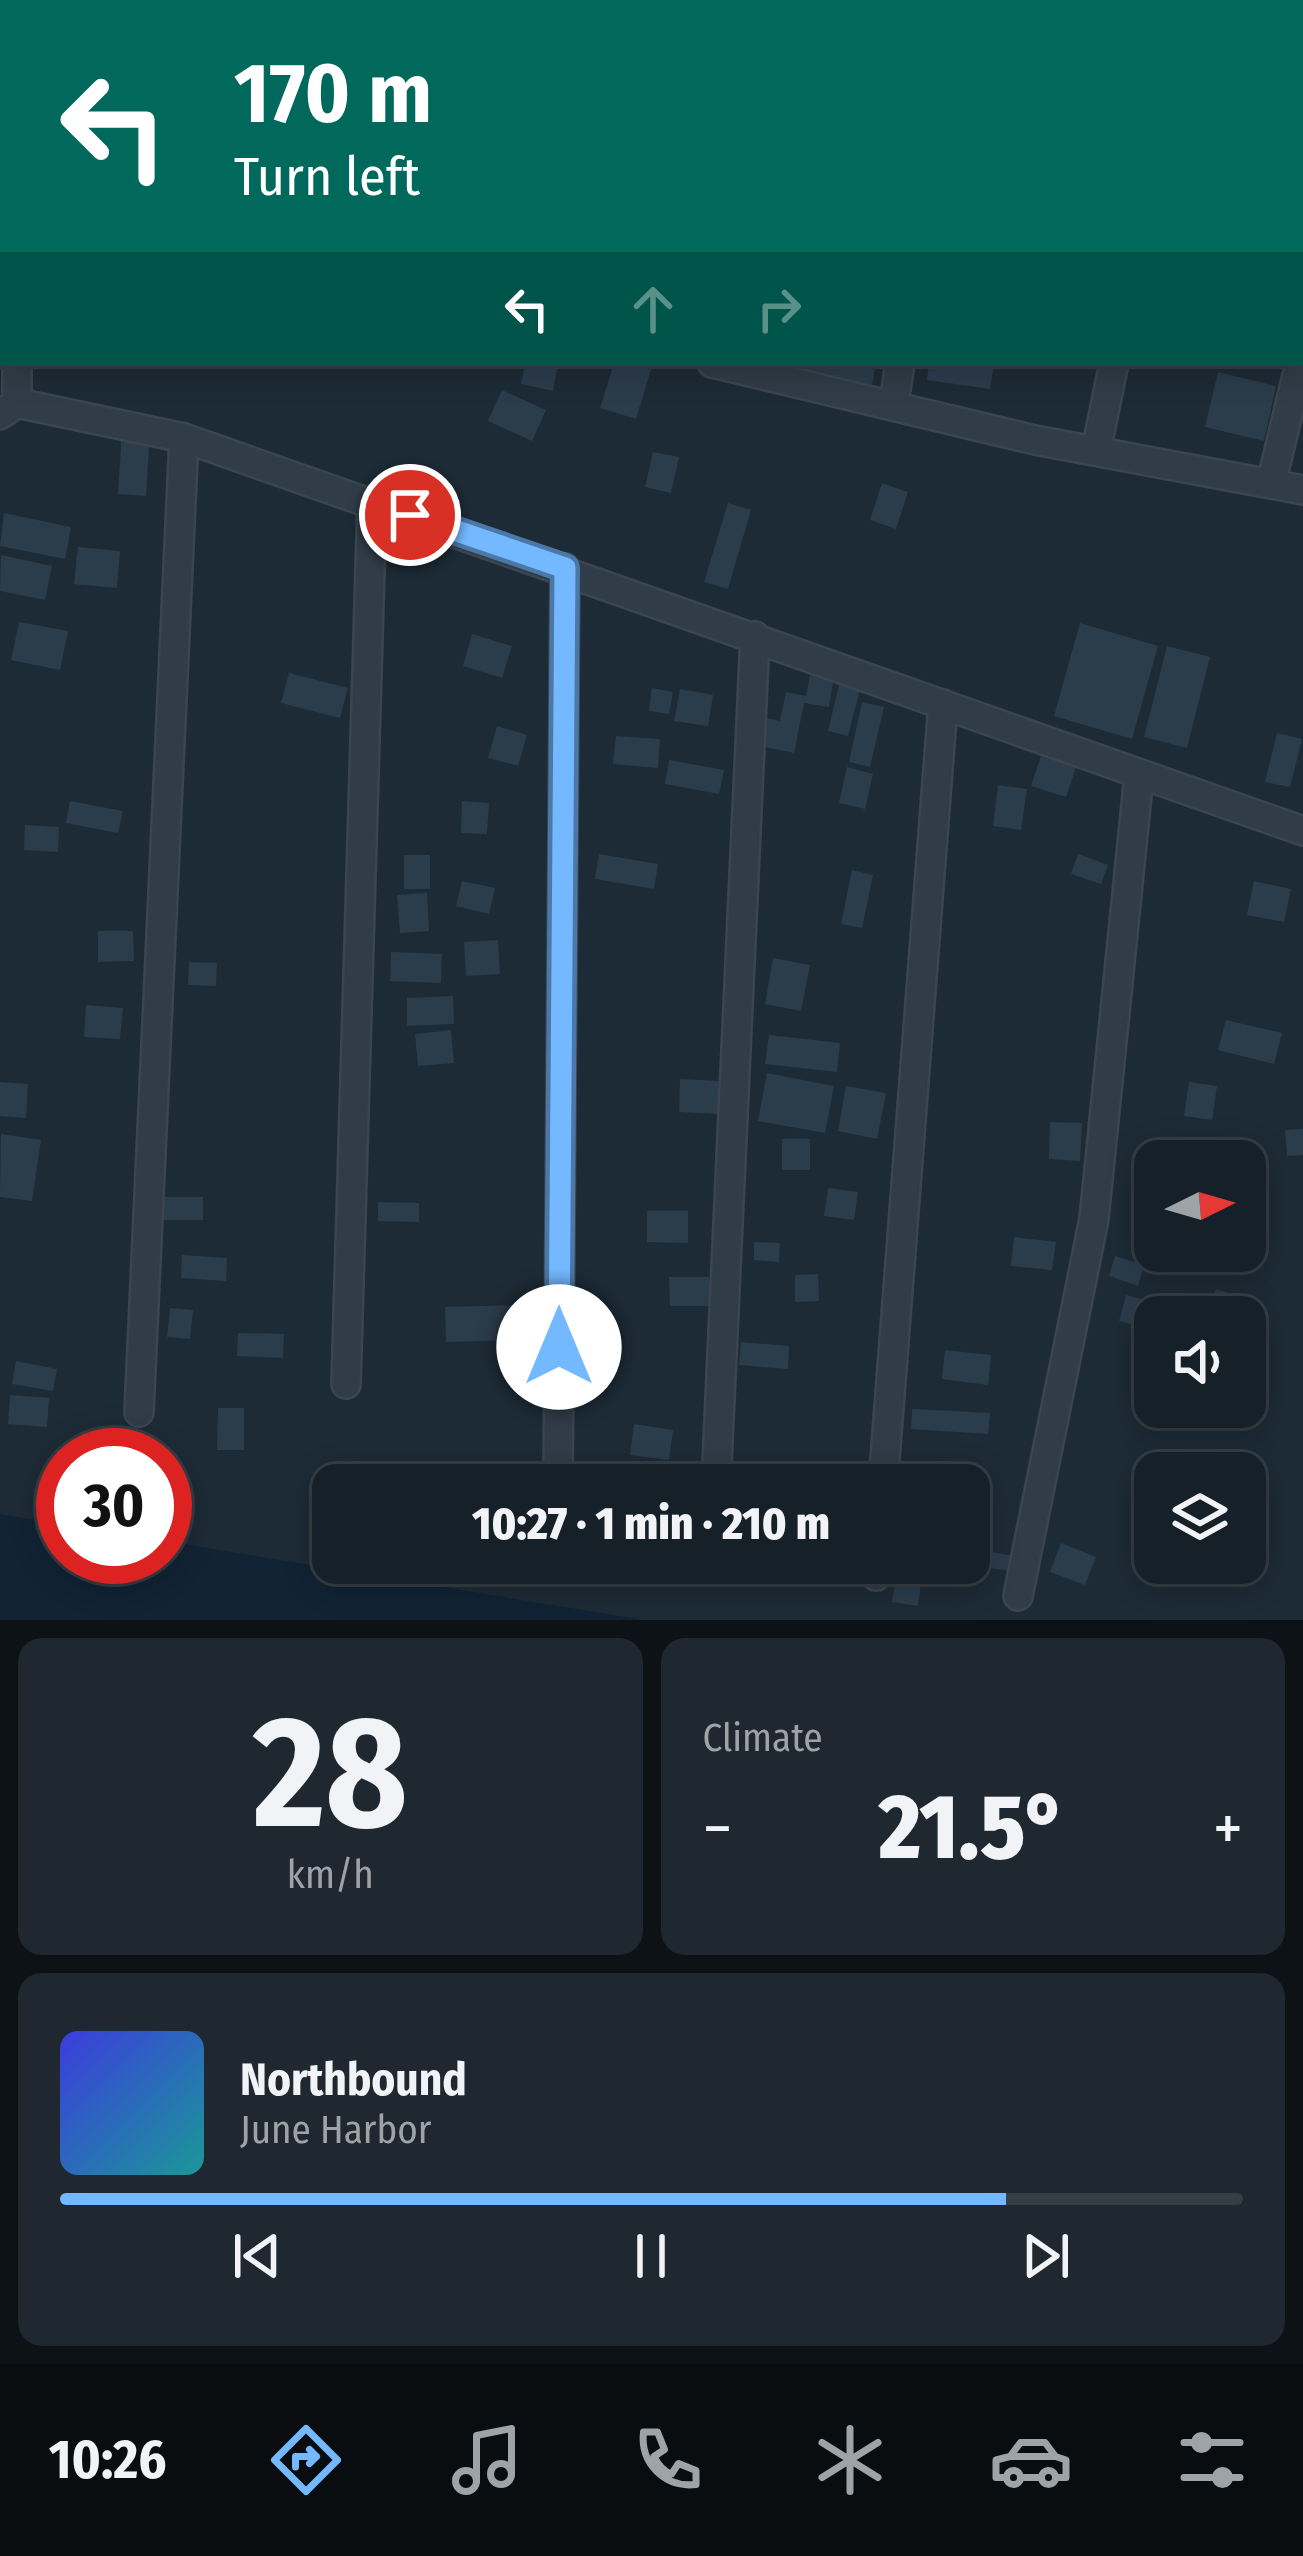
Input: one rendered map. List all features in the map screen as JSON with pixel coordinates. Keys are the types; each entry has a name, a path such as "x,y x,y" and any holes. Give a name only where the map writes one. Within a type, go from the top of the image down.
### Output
{"street":[{"path":"16,366 9,409 184,438 1303,831"},
{"path":"726,366 1096,451 1303,490"},
{"path":"894,403 900,366"},
{"path":"1096,451 1113,366"},
{"path":"1271,484 1300,366"},
{"path":"139,1412 184,438"},
{"path":"346,1384 372,502"},
{"path":"558,1464 565,568"},
{"path":"717,1464 755,636"},
{"path":"886,1464 943,704"},
{"path":"1018,1596 1094,1219 1138,775"}],"water":[{"path":"0,1514 36,1520 36,1584 192,1584 192,1545 312,1565 312,1584 425,1584 643,1620 0,1620"}],"building":[{"path":"524,366 557,366 553,391 521,384"},
{"path":"613,366 652,366 636,419 600,408"},
{"path":"786,366 875,366 872,385"},
{"path":"929,366 994,366 990,389 927,380"},
{"path":"1218,372 1276,386 1264,441 1205,427"},
{"path":"502,390 546,410 532,441 488,421"},
{"path":"122,430 150,432 146,496 118,494"},
{"path":"653,452 679,457 671,493 645,487"},
{"path":"882,483 908,492 896,529 870,520"},
{"path":"728,503 751,510 728,589 704,582"},
{"path":"4,513 71,527 65,559 0,546"},
{"path":"78,547 120,551 117,588 74,584"},
{"path":"1,555 52,566 45,600 0,591"},
{"path":"19,622 68,631 60,670 11,660"},
{"path":"1080,623 1158,646 1132,739 1054,716"},
{"path":"472,634 512,646 502,678 463,666"},
{"path":"1167,646 1210,657 1187,748 1144,737"},
{"path":"812,665 835,669 829,707 804,703 794,753 761,746 767,718 780,721 786,692 806,696"},
{"path":"289,673 348,688 340,718 281,703"},
{"path":"842,673 863,678 848,736 828,731"},
{"path":"652,688 673,692 669,714 649,711"},
{"path":"680,689 713,695 708,726 674,721"},
{"path":"862,702 884,707 870,767 849,762"},
{"path":"497,726 527,735 518,766 488,758"},
{"path":"1277,733 1302,739 1290,787 1265,782"},
{"path":"616,736 660,739 658,768 613,764"},
{"path":"1041,756 1076,767 1066,797 1031,786"},
{"path":"669,760 724,770 719,794 665,784"},
{"path":"847,767 873,774 865,809 839,803"},
{"path":"998,785 1027,789 1021,830 993,826"},
{"path":"70,801 123,811 118,833 66,823"},
{"path":"462,801 489,803 487,834 461,833"},
{"path":"25,825 59,827 58,852 24,850"},
{"path":"599,854 658,864 654,889 595,879"},
{"path":"1078,854 1108,865 1101,884 1071,874"},
{"path":"404,855 430,855 430,889 404,889"},
{"path":"852,870 873,875 862,928 841,924"},
{"path":"462,881 495,888 489,914 456,906"},
{"path":"1254,881 1291,889 1284,922 1247,915"},
{"path":"427,893 429,931 400,933 397,895"},
{"path":"98,931 133,931 134,961 98,962"},
{"path":"498,940 500,974 466,976 464,942"},
{"path":"391,952 442,954 441,983 390,981"},
{"path":"773,958 810,965 801,1011 765,1004"},
{"path":"189,962 217,963 216,986 188,985"},
{"path":"453,996 454,1024 407,1026 407,998"},
{"path":"86,1005 123,1008 120,1039 84,1037"},
{"path":"1226,1020 1282,1033 1274,1064 1218,1050"},
{"path":"451,1030 454,1063 418,1066 415,1034"},
{"path":"769,1035 840,1043 837,1072 765,1064"},
{"path":"767,1073 834,1086 825,1133 758,1121"},
{"path":"680,1079 720,1081 718,1114 679,1112"},
{"path":"0,1082 28,1084 26,1118 0,1116"},
{"path":"1189,1082 1217,1086 1212,1120 1184,1116"},
{"path":"846,1086 886,1093 877,1139 838,1131"},
{"path":"1050,1122 1082,1123 1080,1161 1049,1159"},
{"path":"1303,1129 1303,1155 1287,1156 1285,1130"},
{"path":"1,1134 41,1140 32,1201 0,1197"},
{"path":"782,1139 810,1139 810,1170 782,1170"},
{"path":"828,1188 858,1192 854,1220 824,1216"},
{"path":"156,1197 203,1197 203,1220 156,1220"},
{"path":"378,1202 419,1203 419,1222 378,1221"},
{"path":"647,1211 688,1211 688,1243 647,1242"},
{"path":"1014,1237 1056,1242 1052,1270 1011,1266"},
{"path":"754,1242 780,1243 779,1262 754,1260"},
{"path":"182,1255 227,1258 226,1281 181,1278"},
{"path":"1115,1256 1134,1262 1134,1272 1142,1272 1138,1286 1109,1276"},
{"path":"818,1274 819,1301 795,1302 795,1275"},
{"path":"669,1277 709,1277 710,1306 670,1306"},
{"path":"1126,1295 1134,1297 1134,1325 1119,1321"},
{"path":"515,1305 516,1340 446,1342 445,1307"},
{"path":"170,1308 193,1310 190,1339 167,1337"},
{"path":"238,1333 284,1334 283,1358 237,1356"},
{"path":"741,1342 789,1346 788,1369 739,1365"},
{"path":"945,1350 991,1355 988,1385 942,1379"},
{"path":"16,1361 57,1369 53,1391 12,1384"},
{"path":"10,1395 49,1398 47,1427 8,1424"},
{"path":"218,1408 244,1408 244,1450 217,1450"},
{"path":"912,1409 990,1413 988,1434 911,1429"},
{"path":"634,1424 673,1430 669,1460 630,1455"},
{"path":"1061,1543 1096,1557 1085,1585 1050,1572"},
{"path":"990,1552 1014,1556 1012,1571 990,1568"},
{"path":"895,1584 921,1584 918,1606 892,1602"}],"route":[{"path":"410,515 565,568 559,1347"}]}
